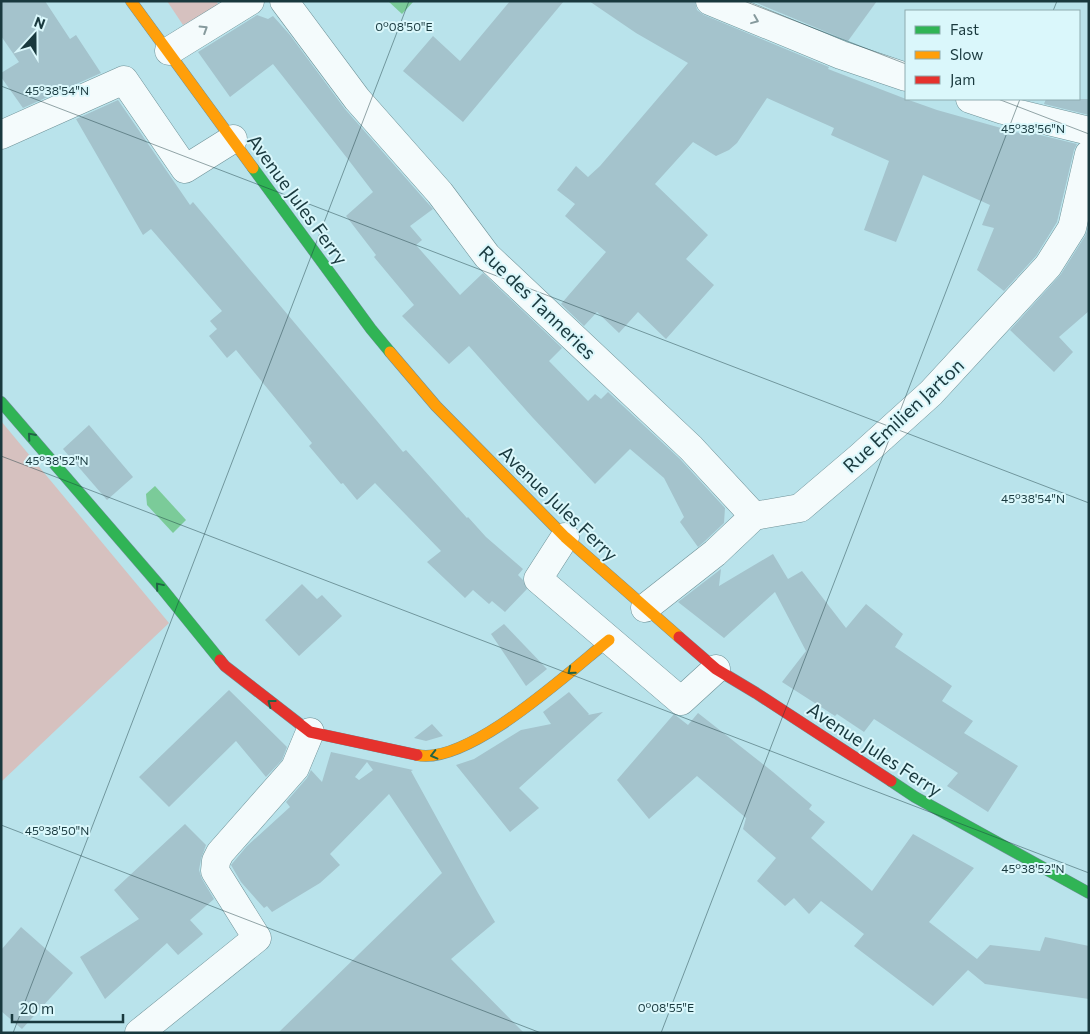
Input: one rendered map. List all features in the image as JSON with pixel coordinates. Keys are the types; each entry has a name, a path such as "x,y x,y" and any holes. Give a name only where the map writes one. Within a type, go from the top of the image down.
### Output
{"street":[{"name":"Avenue Jules Ferry","path":"131,1 371,329 436,406 564,537 716,668 915,797 1089,893"},
{"name":"Rue des Tanneries","path":"284,1 357,99 440,194 487,256 691,448 754,516"},
{"path":"710,1 841,55 905,77"},
{"path":"169,51 240,3"},
{"path":"1,135 124,80 185,170 233,139"},
{"path":"973,100 1003,110 1089,132"},
{"name":"Rue Emilien Jarton","path":"754,516 800,508 860,457 931,392 991,329 1048,266 1072,228 1089,154"},
{"path":"1,402 160,586 225,666 310,732 427,757 466,746 510,719 609,640"},
{"path":"645,608 715,553 754,516"},
{"path":"564,537 538,579 681,701 716,668"},
{"path":"139,1033 257,938 215,871 216,861 220,853 296,768 310,732"}],"shaded area":[{"path":"167,1 216,1 219,5 183,25"},
{"path":"388,1 414,1 402,14"},
{"path":"1,421 169,623 1,782"},
{"path":"155,486 186,520 173,533 147,505 146,494"}],"building":[{"path":"1,1 45,1 70,39 76,35 101,73 23,108 1,77 1,73 19,62 1,36"},
{"path":"510,1 564,1 463,122 403,71 433,36 460,61"},
{"path":"589,1 695,1 697,10 704,15 905,100 1030,136 1032,133 1077,144 1057,222 1036,256 1004,291 977,270 994,228 982,225 990,205 923,175 896,242 864,230 889,161 831,135 834,128 767,98 737,143 729,150 716,156 693,142 655,184 708,235 686,259 714,285 666,339 638,312 619,333 597,312 584,326 561,304 606,252 565,216 575,204 557,190 576,166 588,177 600,166 688,63 636,33"},
{"path":"752,1 877,1 848,41"},
{"path":"257,15 268,19 273,16 290,35 345,109 433,209 410,226 422,240 416,245 460,295 483,273 562,348 549,361 588,401 595,394 601,399 608,392 680,459 725,508 724,523 698,547 680,522 684,517 664,478 630,449 595,484 469,346 449,364 402,316 414,305 374,257 376,255 346,216 373,192 347,158 273,64 230,97 198,52"},
{"path":"1089,99 1089,115 1044,104 1046,100"},
{"path":"118,100 190,205 193,202 403,452 406,450 467,518 523,569 518,575 523,580 527,589 505,612 492,601 489,604 473,590 465,598 427,562 441,551 375,483 357,500 309,446 312,443 236,350 227,358 209,336 217,329 210,321 222,311 151,229 143,235 76,119"},
{"path":"1089,225 1089,311 1059,337 1073,352 1054,372 1010,330 1061,274 1085,236"},
{"path":"89,425 133,477 107,500 63,449"},
{"path":"773,554 788,579 802,571 846,628 866,604 903,634 895,647 952,686 942,701 973,721 964,733 1018,766 988,812 947,786 958,773 874,719 864,732 782,682 806,651 775,592 724,638 678,602 721,569 719,586"},
{"path":"302,584 317,599 322,595 342,616 299,656 265,620"},
{"path":"504,624 547,669 526,686 491,634"},
{"path":"229,690 287,747 282,760 266,777 236,741 169,807 139,777"},
{"path":"569,692 588,715 603,712 519,788 539,808 510,832 456,765 474,759 521,730 551,724 543,712"},
{"path":"698,713 812,805 809,809 825,822 811,838 872,891 913,834 974,868 929,922 977,959 990,945 1040,951 1045,937 1089,946 1089,999 985,984 968,970 933,1006 854,946 864,934 821,901 809,914 794,898 785,906 757,881 776,858 743,829 746,818 697,776 649,819 617,780 674,714 688,725"},
{"path":"432,724 443,736 426,741 414,738"},
{"path":"331,752 413,770 411,771 495,922 451,959 524,1033 278,1033 442,873 389,794 330,854 340,865 320,883 272,912 267,906 264,908 241,882 231,865 247,846 290,807 286,802 307,778 311,770 322,782","holes":["367,762 373,770 359,780 355,777"]},
{"path":"185,824 206,845 199,870 214,899 190,920 203,934 178,955 167,943 105,999 80,957 139,919 114,890"},
{"path":"21,927 73,973 22,1029 1,1011 1,950"}],"traffic: fast":[{"path":"253,168 371,329 390,352"},
{"path":"1,402 160,586 220,660"},
{"path":"891,781 915,797 1089,893"}],"traffic: slow":[{"path":"131,1 253,168"},
{"path":"390,352 436,406 565,537 679,637"},
{"path":"417,755 438,755 463,746 490,732 517,714 609,640"}],"traffic: jam":[{"path":"679,637 716,669 891,781"},
{"path":"220,660 225,666 310,732 417,755"}]}
